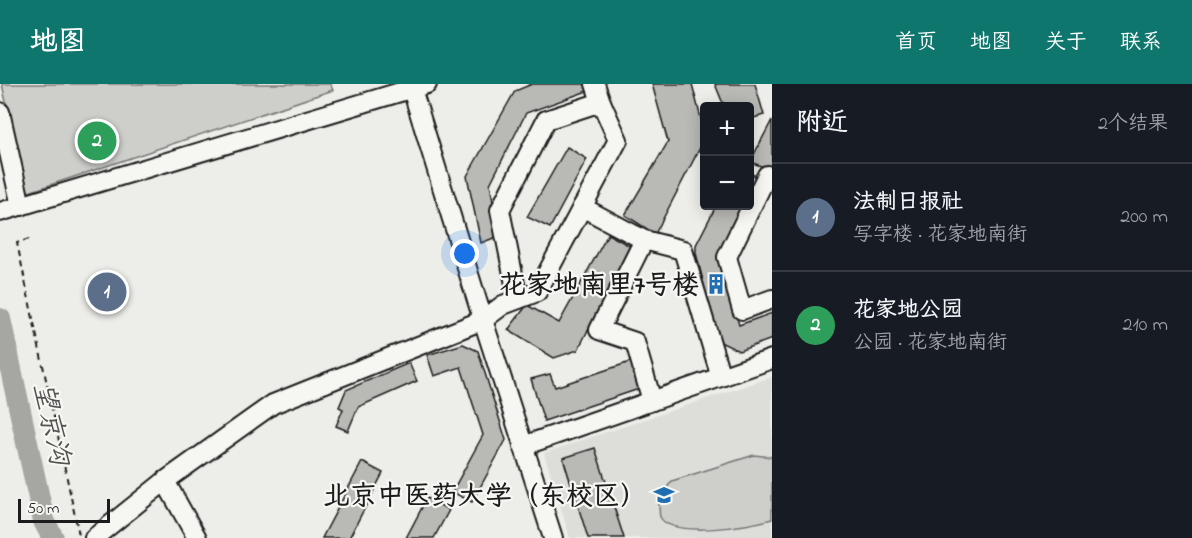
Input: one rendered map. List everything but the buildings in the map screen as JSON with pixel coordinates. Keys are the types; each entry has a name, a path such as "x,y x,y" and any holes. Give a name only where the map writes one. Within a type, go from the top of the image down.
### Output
{"street":[{"path":"90,535 273,404 483,320 503,305 537,292 618,140 595,84"},
{"path":"0,212 419,86 483,320 553,538"},
{"path":"518,299 500,210 546,120 601,102"},
{"path":"0,112 20,206"},
{"path":"767,176 726,257 742,310 772,299"},
{"path":"582,207 644,240 683,250 721,377"},
{"path":"644,240 598,330 635,342 652,401"},
{"path":"523,446 772,359"},
{"path":"165,481 197,538"}],"path":[{"path":"29,239 17,243 77,526 80,536 90,535"}],"shaded area":[{"path":"2,84 330,84 333,90 26,193"},
{"name":"北京中医药大学（东校区）","path":"772,377 772,538 570,538 544,453"},
{"path":"754,455 772,457 772,519 745,525 693,529 667,523 660,517 659,498 672,481"}],"waterway":[{"name":"望京沟","path":"0,319 44,521 53,538"}],"place":[{"name":"花家地公园","path":"97,141"},
{"name":"花家地南里7号楼","path":"716,284"},
{"name":"法制日报社","path":"107,292"},
{"name":"北京中医药大学（东校区）","path":"664,495"}]}
